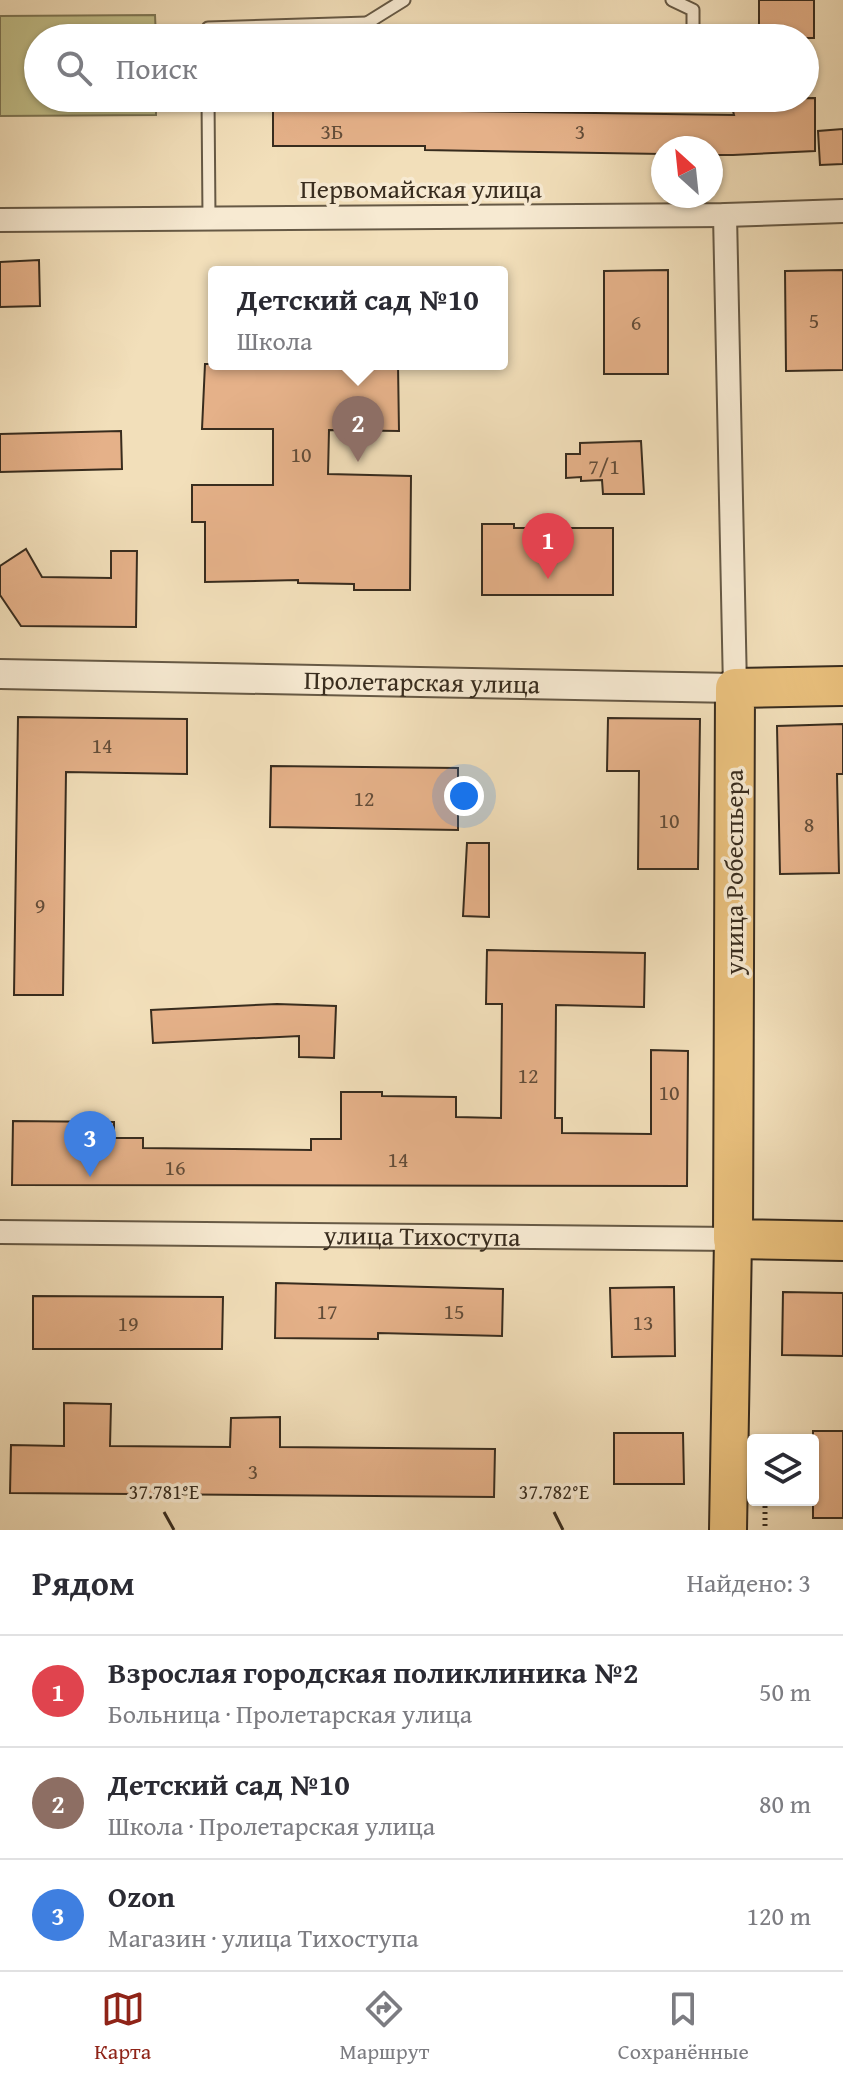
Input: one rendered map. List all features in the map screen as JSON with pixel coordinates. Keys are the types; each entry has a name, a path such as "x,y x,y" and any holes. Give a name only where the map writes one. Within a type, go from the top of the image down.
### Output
{"highway":[{"name":"Пролетарская улица","path":"735,688 843,686"},
{"name":"улица Робеспьера","path":"733,1239 735,688"},
{"name":"улица Тихоступа","path":"733,1239 843,1241"}],"main road":[{"name":"улица Робеспьера","path":"728,1530 733,1239"}],"street":[{"name":"Первомайская улица","path":"0,220 725,215 843,211"},
{"name":"улица Робеспьера","path":"725,215 735,688"},
{"name":"Пролетарская улица","path":"0,674 735,688"},
{"name":"улица Тихоступа","path":"0,1232 733,1239"}],"lane":[{"path":"335,24 367,23 404,0"},
{"path":"672,0 693,10 693,24"},
{"path":"208,112 209,218"}],"path":[{"path":"765,1506 765,1530"}],"shaded area":[{"path":"155,15 155,24 24,24 24,112 156,112 156,115 0,116 0,16"}],"building":[{"path":"759,0 814,0 814,24 759,24"},
{"path":"273,112 734,115 733,112 815,112 815,151 723,155 723,136 651,136 651,154 425,150 425,146 273,146"},
{"path":"843,129 843,164 820,165 818,131"},
{"path":"39,260 40,306 0,307 0,262"},
{"path":"668,270 668,374 604,374 604,271"},
{"path":"843,270 843,370 786,371 785,271"},
{"path":"205,364 208,364 208,370 398,370 399,431 329,430 328,474 411,476 410,590 354,590 354,584 298,583 298,580 205,582 205,522 192,522 192,485 273,485 273,429 202,429"},
{"path":"121,431 122,469 0,472 0,434"},
{"path":"641,441 644,494 603,494 602,480 566,478 566,454 580,454 580,443"},
{"path":"482,524 514,524 514,528 613,528 613,595 482,595"},
{"path":"26,549 42,577 111,578 111,551 137,551 136,627 21,626 0,595 0,566"},
{"path":"18,717 187,719 187,774 66,772 63,995 14,995"},
{"path":"608,718 700,719 698,869 638,869 639,771 607,771"},
{"path":"843,724 843,774 837,774 839,873 780,874 777,726"},
{"path":"271,766 458,768 458,830 270,827"},
{"path":"467,843 489,843 489,917 463,916"},
{"path":"487,950 645,953 644,1007 556,1005 555,1118 562,1118 562,1133 651,1134 651,1050 688,1051 687,1186 12,1185 13,1121 114,1122 114,1138 143,1138 143,1148 311,1150 311,1139 341,1139 341,1092 456,1097 456,1117 501,1118 502,1004 486,1004"},
{"path":"277,1004 336,1006 334,1058 299,1057 299,1036 153,1043 151,1010"},
{"path":"276,1283 503,1289 502,1336 378,1333 378,1339 275,1338"},
{"path":"674,1287 675,1356 612,1357 610,1288"},
{"path":"783,1292 843,1293 843,1356 782,1355"},
{"path":"33,1296 223,1297 222,1349 33,1349"},
{"path":"64,1403 111,1404 110,1446 230,1447 231,1418 280,1417 280,1447 495,1449 494,1497 10,1493 11,1445 64,1446"},
{"path":"813,1431 843,1431 843,1518 813,1518 813,1506 819,1506 819,1434 813,1434"},
{"path":"614,1433 683,1433 684,1484 614,1484"}],"place":[{"name":"Детский сад №10","path":"358,462"},
{"name":"Взрослая городская поликлиника №2","path":"548,579"},
{"name":"Ozon","path":"90,1177"}]}
